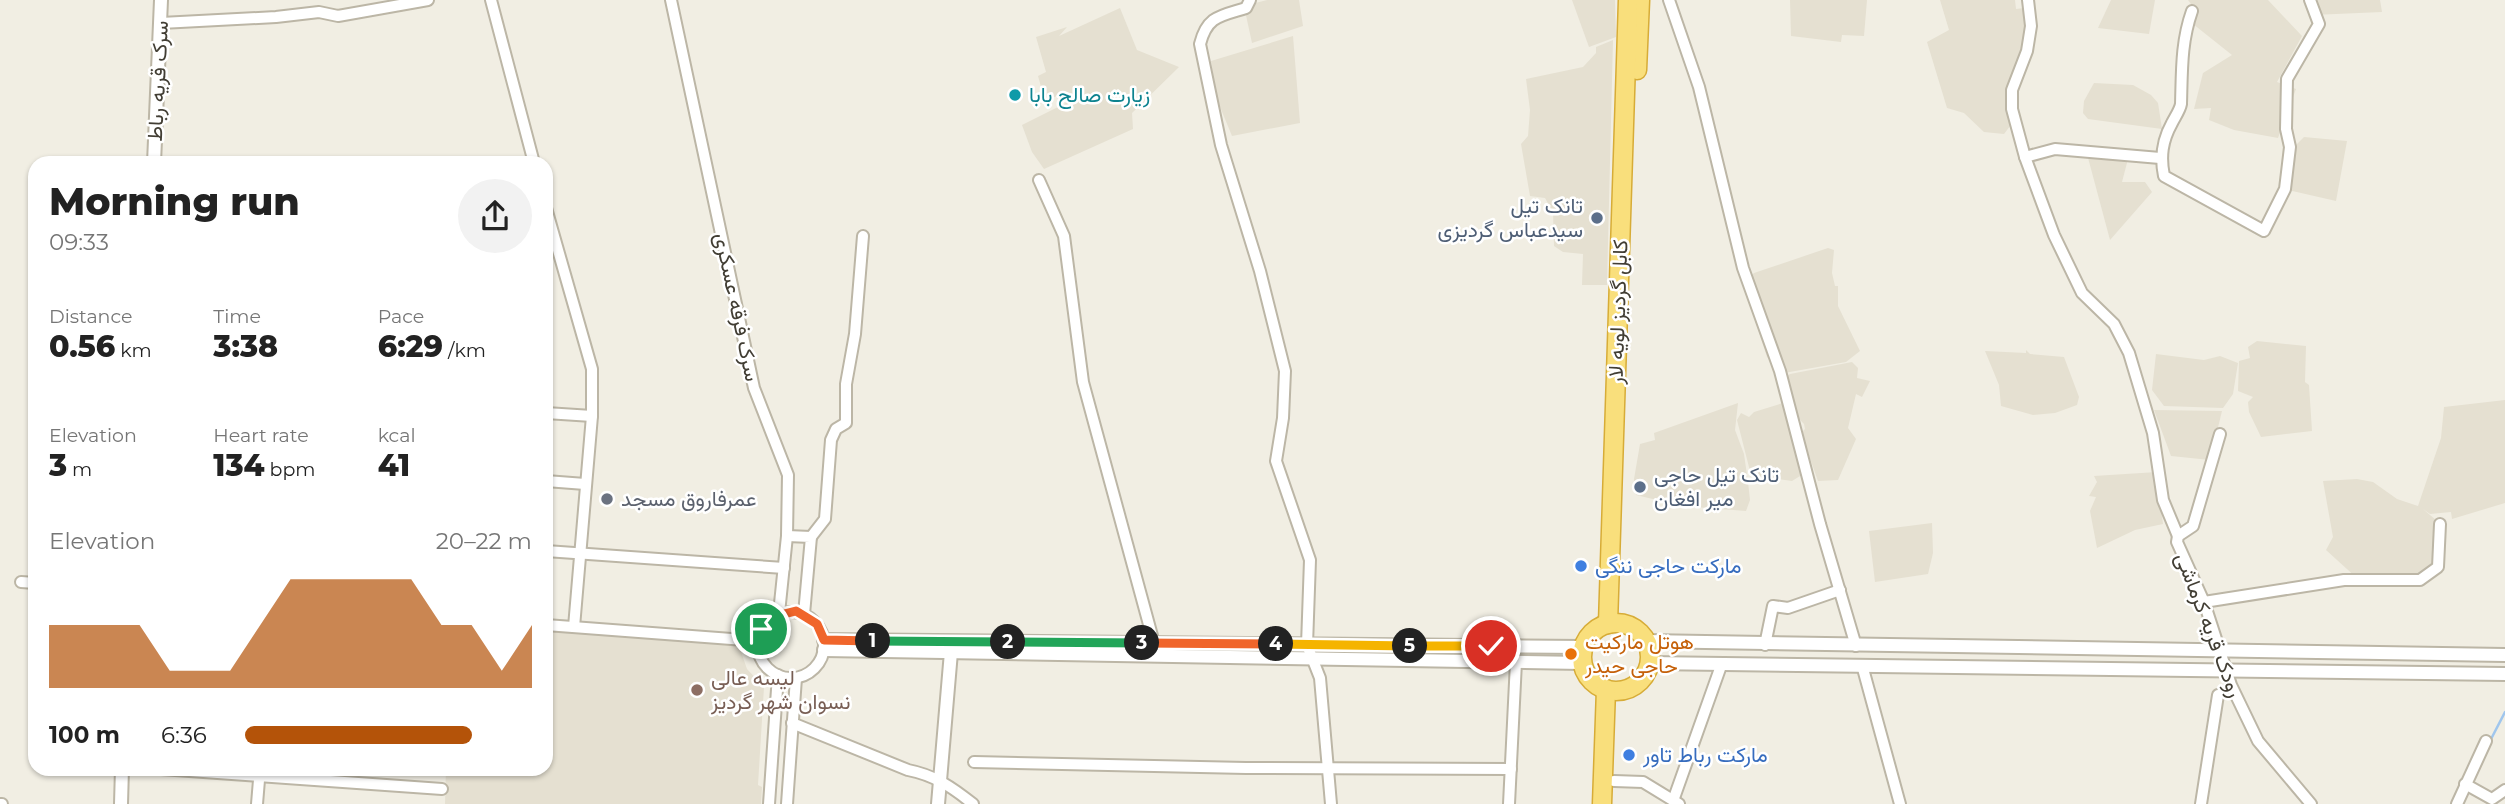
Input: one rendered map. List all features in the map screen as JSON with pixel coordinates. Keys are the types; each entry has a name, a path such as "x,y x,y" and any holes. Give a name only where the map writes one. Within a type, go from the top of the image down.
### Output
{"highway":[{"name":"کابل گردیز لویه لار","path":"1613,623 1628,0"},
{"name":"کابل گردیز لویه لار","path":"1613,623 1640,0"},
{"path":"1613,623 1637,631 1646,641 1649,663 1638,683 1611,690 1588,677 1583,655 1589,635 1613,623"},
{"path":"1611,690 1614,804"},
{"path":"1602,804 1611,690"}],"street":[{"name":"سرک قریه رباط","path":"154,156 161,0"},
{"path":"161,23 320,12 338,16 428,0"},
{"path":"491,0 532,156"},
{"name":"سرک فرقه عسکری","path":"671,0 754,388 788,475 787,536 779,613"},
{"path":"1250,0 1246,8 1215,18 1204,29 1200,44 1209,76 1221,145 1260,271 1285,371 1283,418 1276,461 1310,559 1307,645 1320,678 1331,804"},
{"path":"1669,0 1699,87 1743,268 1780,372 1856,646"},
{"path":"2028,0 2031,26 2027,51 2012,90 2012,109 2025,157 2054,234 2082,293 2114,324 2129,353 2154,433 2164,500 2178,536"},
{"path":"2192,11 2183,34 2179,92 2181,106 2167,132 2160,158 2164,176 2264,231 2285,189 2290,147 2286,129 2287,79 2319,24 2310,0"},
{"path":"2025,157 2055,149 2160,158"},
{"path":"1039,180 1064,236 1083,382 1154,643"},
{"path":"553,232 592,369 592,416 574,627"},
{"path":"804,614 811,537 824,519 831,440 836,429 846,423 846,384 855,334 863,236"},
{"path":"553,413 592,416"},
{"name":"رودک قریه کرماشی","path":"2220,434 2193,526 2178,536 2204,602 2226,670 2258,741 2311,804"},
{"path":"553,482 585,484"},
{"path":"2204,602 2344,580 2420,580 2438,567 2440,524"},
{"path":"787,536 811,537"},
{"path":"553,551 784,568"},
{"path":"21,582 28,582"},
{"path":"1765,645 1773,606 1788,608 1840,590"},
{"path":"779,613 804,614 817,624 824,645 814,668 796,678 778,676 763,664 758,640 766,622 779,613"},
{"path":"553,626 758,640"},
{"path":"1646,641 2505,655"},
{"path":"824,645 1307,645 1583,655"},
{"path":"824,645 951,652 1516,662 1583,655"},
{"path":"938,804 951,652"},
{"path":"1509,804 1516,662"},
{"path":"1649,663 2505,674"},
{"path":"1614,781 1643,782 1676,801 1722,663"},
{"path":"1862,665 1900,804"},
{"path":"769,804 778,676"},
{"path":"787,804 796,678"},
{"path":"2202,804 2218,695"},
{"path":"792,723 940,781 973,804"},
{"path":"2457,804 2486,741"},
{"path":"974,762 1511,769"},
{"path":"121,804 122,776"},
{"path":"257,804 260,776"},
{"path":"294,776 442,789"},
{"path":"2465,784 2492,799 2505,789"}],"shaded area":[{"path":"1267,0 1299,0 1303,26 1252,43 1244,6"},
{"path":"1572,0 1615,0 1616,37 1589,47"},
{"path":"1790,0 1867,0 1864,36 1842,35 1841,42 1791,36"},
{"path":"1940,0 2015,0 2016,9 2024,8 2026,35 2013,122 2004,134 1984,132 1964,113 1947,108 1927,42 1949,30"},
{"path":"2111,0 2155,0 2149,34 2098,28"},
{"path":"2188,0 2268,0 2302,36 2277,82 2296,89 2278,138 2234,130 2209,120 2211,108 2194,109 2203,73 2232,55 2188,20 2191,4"},
{"path":"2305,0 2380,0 2382,12 2313,15"},
{"path":"1120,8 1137,50 1179,67 1132,113 1133,129 1044,169 1032,152 1022,125 1066,103 1067,99 1064,93 1045,101 1038,76 1046,72 1036,37 1067,27 1059,36"},
{"path":"1293,36 1300,123 1232,136 1216,97 1211,61"},
{"path":"1613,40 1607,285 1582,285 1583,254 1563,252 1554,246 1553,212 1545,198 1530,196 1521,144 1528,136 1530,110 1526,79 1583,67 1596,53 1596,47"},
{"path":"2094,83 2133,85 2151,95 2158,103 2162,129 2088,119 2083,113 2084,101"},
{"path":"2304,137 2347,141 2336,201 2288,190 2292,181 2289,152"},
{"path":"2087,154 2128,159 2122,182 2145,182 2152,192 2110,240"},
{"path":"1828,248 1834,250 1832,273 1835,286 1838,286 1838,306 1860,351 1846,362 1784,373 1767,357 1743,284 1754,273"},
{"path":"2257,341 2306,346 2305,382 2309,385 2312,431 2261,437 2249,412 2248,402 2253,397 2238,391 2239,361 2250,358 2248,347"},
{"path":"2026,350 2030,354 2064,357 2079,397 2077,405 2055,413 2033,415 2001,406 1999,385 1985,351 2026,353"},
{"path":"2156,354 2204,360 2220,356 2238,363 2233,394 2223,408 2164,406 2152,390"},
{"path":"1852,362 1858,368 1857,378 1870,381 1862,397 1856,394 1848,428 1856,439 1838,480 1818,481 1801,433 1805,429 1804,424 1791,410 1783,380 1790,374"},
{"path":"2505,400 2505,503 2452,519 2451,512 2430,514 2423,509 2437,521 2432,574 2358,579 2326,550 2333,537 2323,481 2357,479 2373,482 2397,499 2418,506 2441,438 2444,407"},
{"path":"1786,402 1805,473 1792,481 1751,475 1737,420 1741,413 1749,417 1754,412"},
{"path":"1738,403 1735,430 1744,454 1748,482 1750,500 1746,511 1682,506 1636,495 1634,479 1640,444 1655,440 1654,433"},
{"path":"2154,410 2222,411 2210,460 2171,456"},
{"path":"2157,472 2163,524 2135,530 2097,548 2090,511 2096,497 2089,496 2097,482 2094,476"},
{"path":"1932,523 1933,553 1928,574 1875,582 1869,531"},
{"path":"553,632 739,646 747,669 764,687 758,785 762,787 761,804 445,804 446,776 553,776"}],"waterway":[{"path":"2490,741 2505,712"}],"place":[{"name":"زیارت صالح بابا","path":"1015,95"},
{"name":"تانک تیل سیدعباس گردیزی","path":"1597,218"},
{"name":"تانک تیل حاجی میر افغان","path":"1640,487"},
{"name":"عمرفاروق مسجد","path":"607,499"},
{"name":"مارکت حاجی ننگی","path":"1581,566"},
{"name":"هوتل مارکیت حاجی حیدر","path":"1571,654"},
{"name":"لیسه عالی نسوان شهر گردیز","path":"697,690"},
{"name":"مارکت رباط تاور","path":"1629,755"}],"route":[{"path":"761,629 779,613 796,611 817,624 824,640 1491,646"}]}
